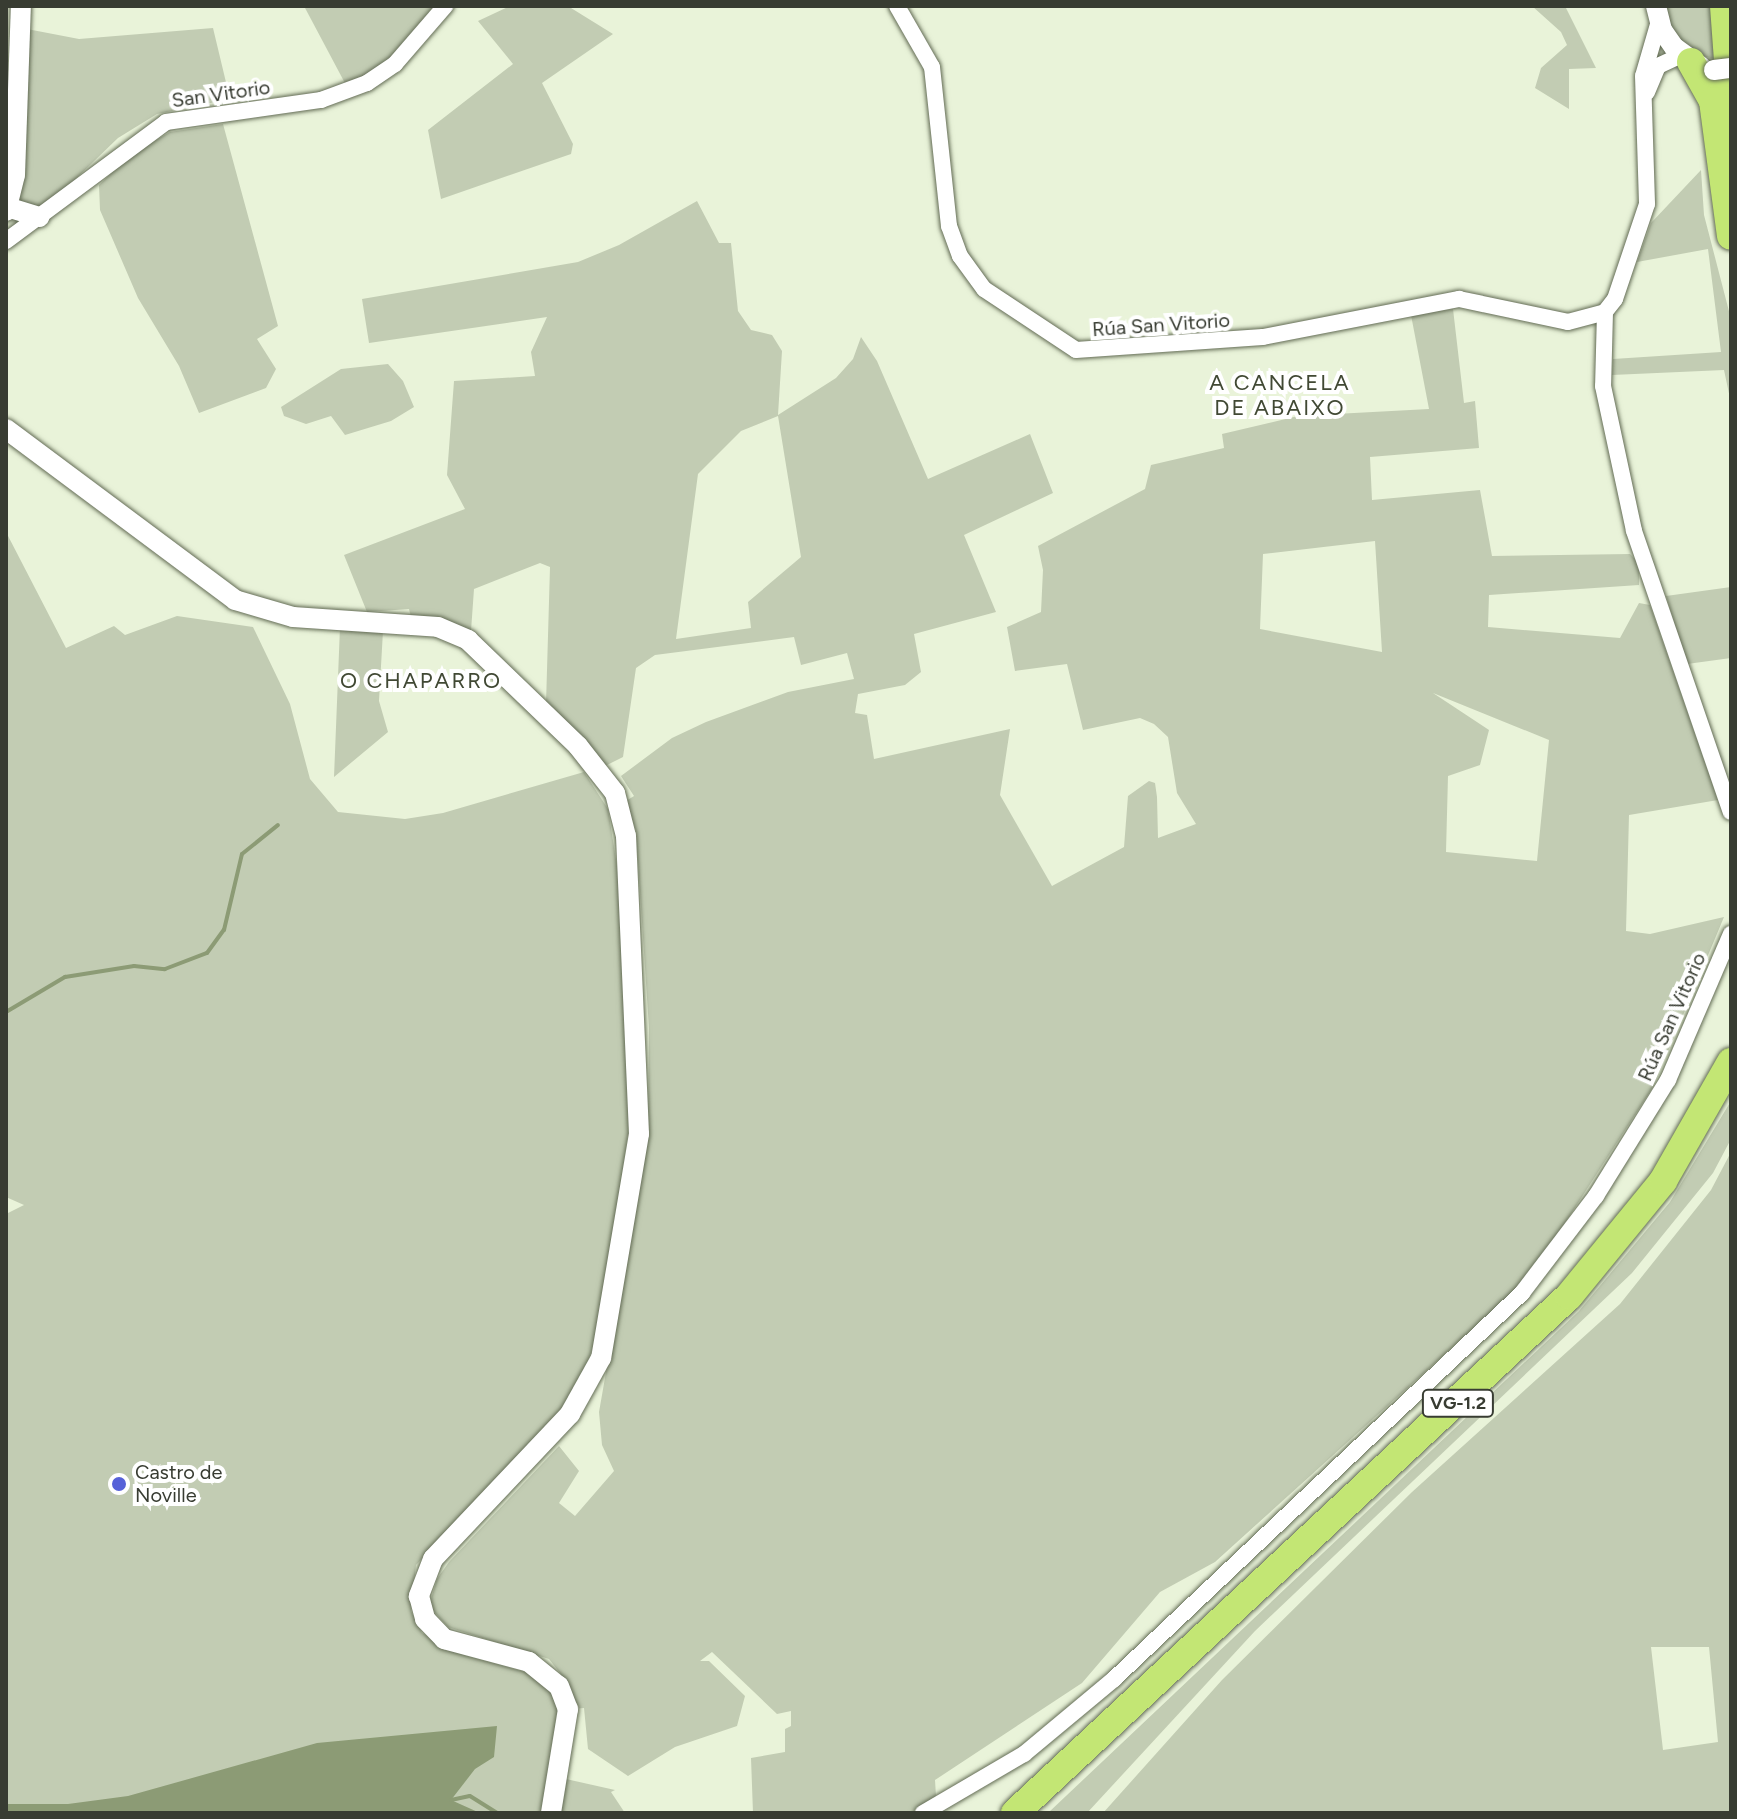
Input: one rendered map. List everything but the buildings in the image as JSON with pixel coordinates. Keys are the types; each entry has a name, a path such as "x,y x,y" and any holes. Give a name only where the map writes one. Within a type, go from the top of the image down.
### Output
{"highway":[{"path":"1724,6 1731,102"},
{"path":"1705,64 1731,236"},
{"name":"VG-1.2","path":"1015,1813 1569,1296 1663,1181 1731,1062"}],"street":[{"path":"21,6 15,175 6,208 40,217"},
{"name":"San Vitorio","path":"6,241 126,147 166,122 321,100 367,83 395,64 445,6"},
{"name":"Rúa San Vitorio","path":"897,6 932,67 949,226 960,256 984,289 1076,350 1263,337 1459,299 1568,322 1605,312"},
{"path":"1657,13 1643,76 1647,204 1615,299 1605,312 1603,386 1634,531 1731,812"},
{"path":"1657,13 1705,64"},
{"path":"1645,97 1658,66 1705,64"},
{"path":"6,429 235,600 293,617 438,627 468,640 578,746 615,793 626,836 639,1134 601,1358 570,1414 433,1559 419,1596 425,1619 444,1639 529,1662 559,1686 568,1709 551,1813"},
{"name":"Rúa San Vitorio","path":"923,1813 1024,1754 1137,1659 1522,1293 1596,1196 1668,1080 1731,934"}],"shaded area":[{"path":"304,6 437,6 392,60 347,87"},
{"path":"510,6 571,8 613,34 542,83 573,144 571,154 441,199 428,130 513,64 478,21"},
{"path":"1532,6 1566,8 1596,68 1569,69 1569,109 1535,88 1541,68 1567,45 1561,32"},
{"path":"1666,6 1712,6 1715,59 1695,54 1673,34"},
{"path":"213,28 230,99 157,114 118,138 61,193 40,207 23,205 16,197 27,29 79,39"},
{"path":"223,124 278,326 257,339 276,369 266,388 199,413 179,366 138,298 100,210 99,185 130,155 170,132"},
{"path":"1701,170 1704,215 1731,319 1731,403 1724,370 1612,375 1613,359 1721,352 1708,249 1637,262 1651,223"},
{"path":"697,201 719,243 731,243 738,311 751,330 772,335 782,351 778,415 836,378 853,359 861,337 877,361 928,479 1030,434 1053,493 964,535 996,612 914,634 921,672 905,685 858,694 855,713 867,715 874,759 1010,729 1000,795 1052,886 1124,847 1128,796 1149,781 1155,783 1158,838 1196,824 1177,793 1168,737 1154,724 1140,718 1083,730 1067,664 1015,671 1007,627 1041,612 1043,570 1038,546 1145,489 1151,465 1224,448 1222,434 1298,416 1429,409 1411,315 1453,309 1464,403 1475,401 1479,448 1370,457 1372,500 1480,490 1492,556 1630,554 1639,563 1639,585 1489,595 1488,627 1620,638 1639,603 1650,605 1718,800 1629,815 1626,931 1650,934 1724,917 1653,1087 1530,1277 1215,1562 1160,1592 1082,1683 935,1780 936,1796 911,1813 753,1813 751,1758 785,1752 785,1729 791,1726 791,1711 777,1714 712,1652 700,1661 709,1661 745,1696 737,1726 675,1747 628,1776 588,1749 584,1708 573,1709 560,1673 549,1659 448,1627 429,1606 437,1579 449,1562 559,1446 579,1471 559,1503 575,1516 614,1471 602,1445 599,1412 648,1133 649,1028 636,831 626,801 634,796 621,776 672,738 706,722 788,692 854,679 847,653 801,665 794,637 655,655 636,668 623,757 605,766 546,704 550,567 540,563 474,589 471,631 411,617 409,609 367,612 344,555 465,509 447,475 454,381 535,376 531,352 547,317 369,343 362,299 578,262 619,245","holes":["778,416 801,557 748,602 751,628 676,639 698,474 741,431","1375,541 1382,652 1260,629 1263,554","1433,693 1549,740 1537,861 1446,852 1448,776 1480,765 1489,730"]},
{"path":"388,364 403,381 414,407 391,421 345,435 331,416 306,424 284,416 281,407 341,369"},
{"path":"6,532 66,648 114,626 125,635 177,616 253,627 290,704 310,779 338,812 405,819 443,813 584,772 608,809 619,879 629,1128 599,1329 583,1376 560,1410 416,1565 411,1611 422,1633 464,1655 525,1672 551,1690 560,1717 544,1813 21,1813 6,1804 6,1214 24,1205 6,1197"},
{"path":"1731,587 1731,658 1687,664 1666,596"},
{"path":"340,627 383,631 379,701 388,732 334,777"},
{"path":"1731,1101 1731,1139 1713,1173 1632,1273 1255,1631 1087,1813 1048,1813 1579,1311 1670,1202"},
{"path":"1731,1152 1731,1813 1103,1813 1222,1680 1412,1492 1620,1304 1711,1190","holes":["1651,1647 1709,1647 1718,1742 1663,1750"]},
{"path":"497,1726 494,1757 475,1769 451,1800 480,1813 6,1813 6,1804 68,1804 128,1796 317,1743"},
{"path":"566,1779 615,1790 611,1792 625,1813 558,1813"}],"waterway":[{"path":"6,1012 65,977 134,966 165,969 207,953 224,930 242,854 278,825"},
{"path":"451,1800 470,1796 497,1813"}],"place":[{"name":"Castro de Noville","path":"119,1484"}],"district":[{"name":"A CANCELA DE ABAIXO","path":"1280,394"},
{"name":"O CHAPARRO","path":"421,681"}]}
